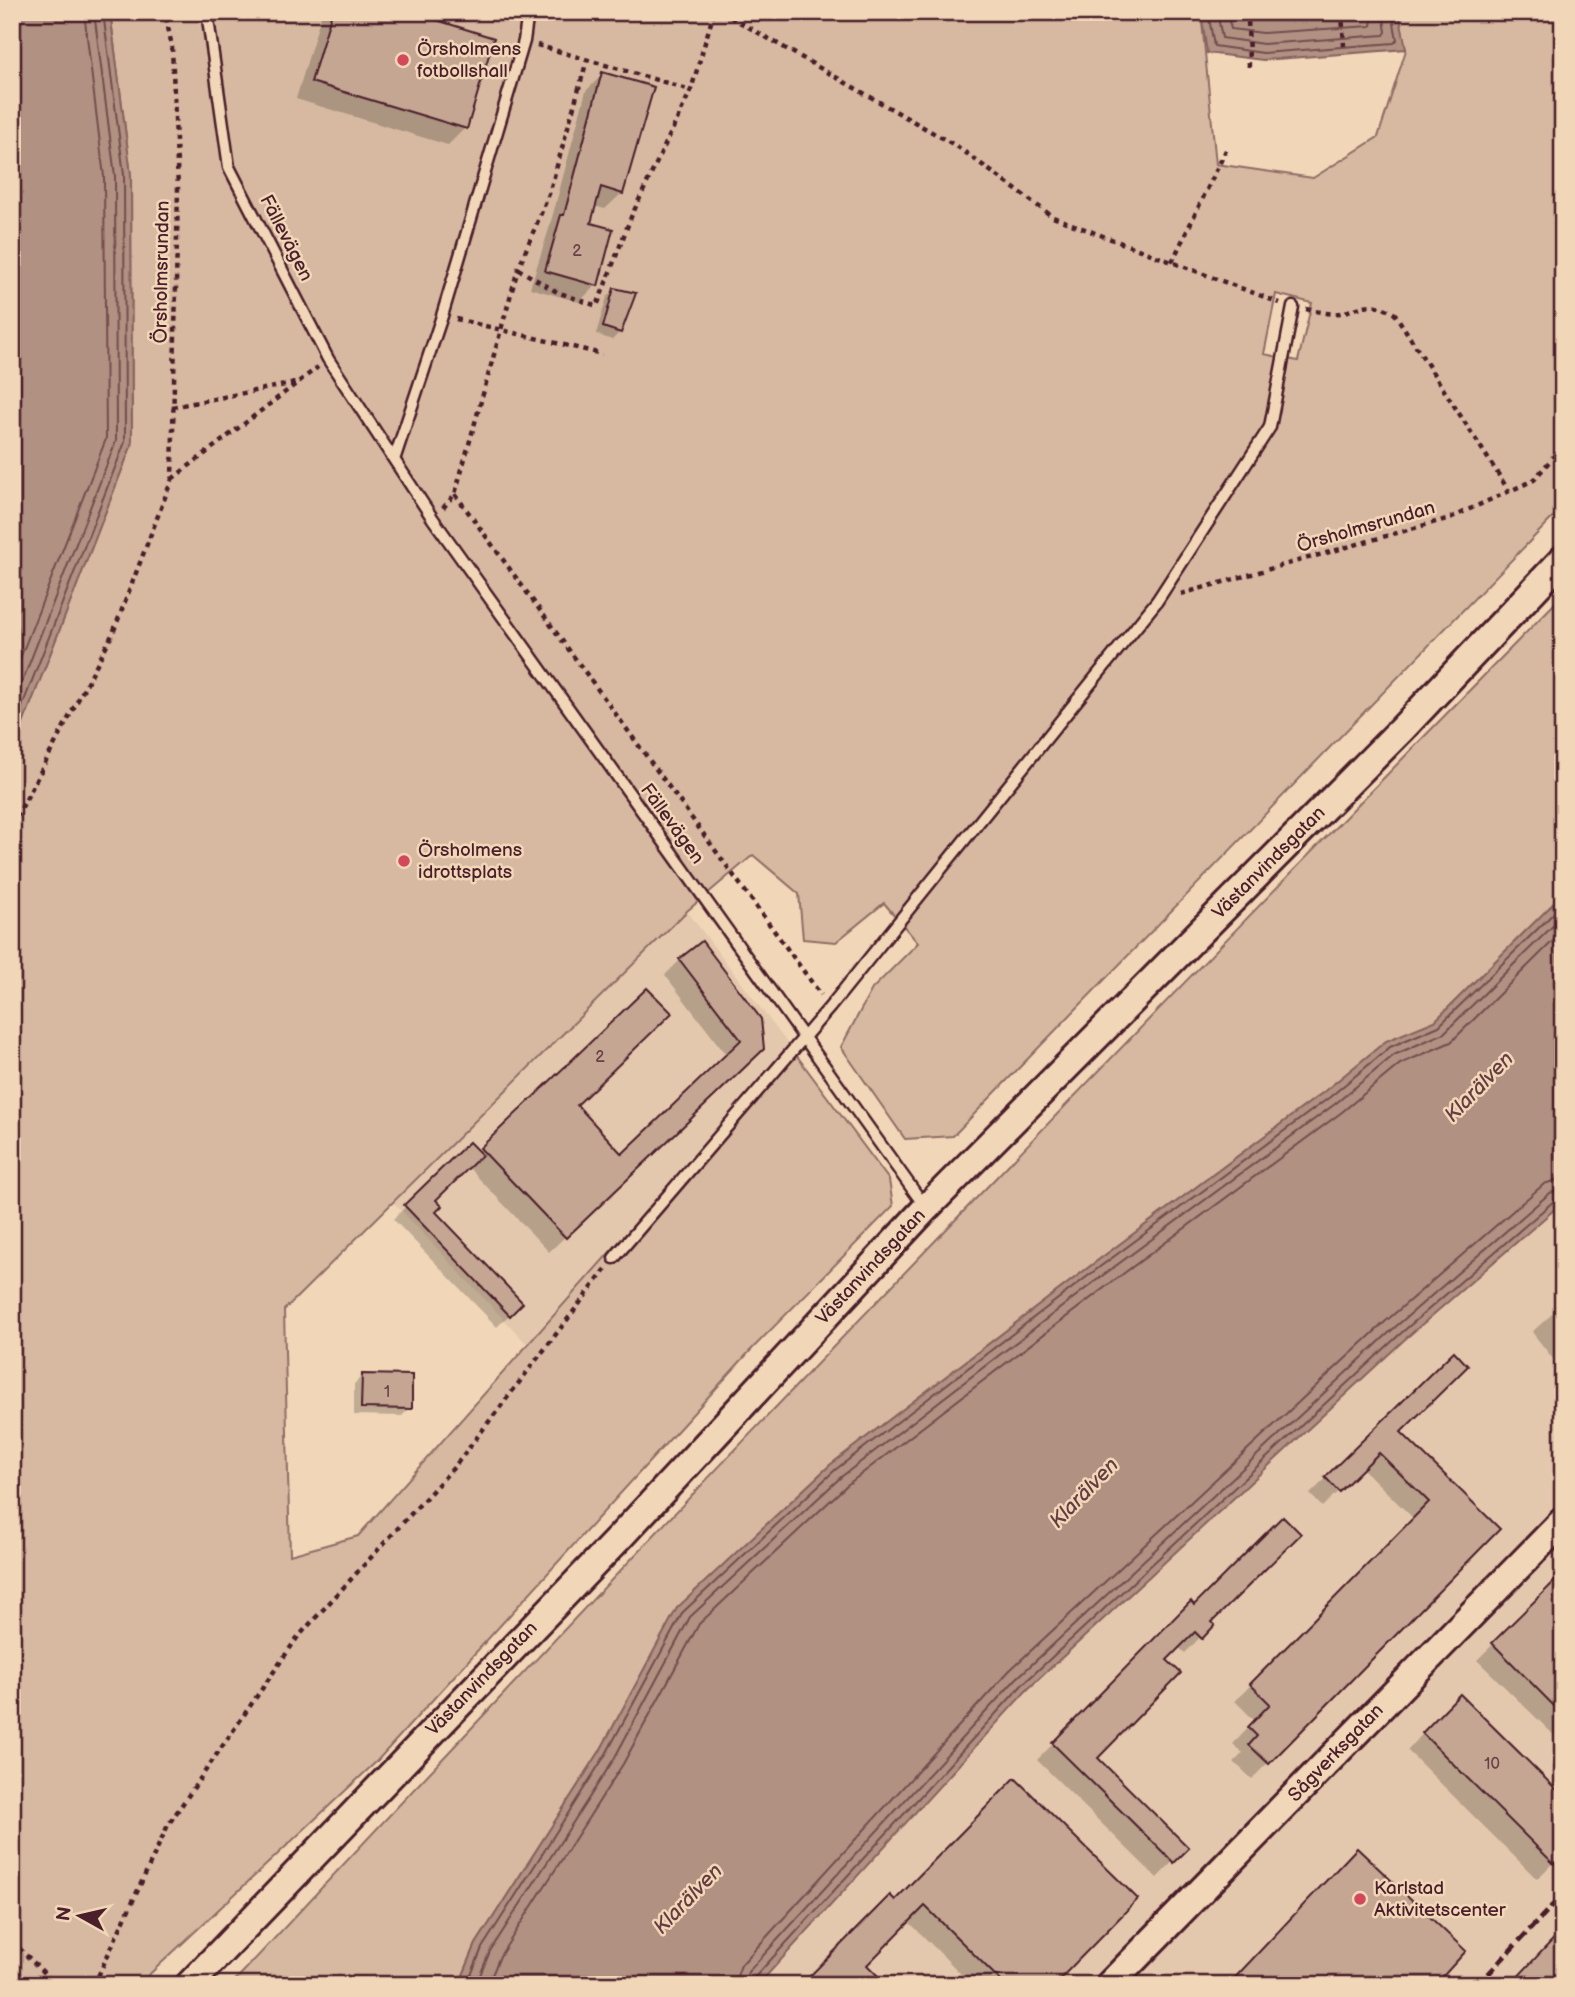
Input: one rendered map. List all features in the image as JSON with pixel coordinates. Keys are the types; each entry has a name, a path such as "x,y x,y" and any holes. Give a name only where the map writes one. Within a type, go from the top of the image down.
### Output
{"street":[{"name":"Västanvindsgatan","path":"189,1985 619,1538 926,1208 1402,729 1563,559"},
{"name":"Sågverksgatan","path":"1109,1985 1563,1521"}],"lane":[{"name":"Fällevägen","path":"207,12 229,167 328,359 395,457 433,519 926,1208"},
{"path":"395,457 442,316 524,41 528,12"},
{"path":"614,1258 830,1007 1157,601 1270,427 1293,307"}],"path":[{"name":"Örsholmsrundan","path":"165,12 172,47 178,188 172,479"},
{"path":"518,269 557,292 597,306 631,217 691,90 714,12"},
{"path":"722,12 958,147 1053,217 1293,307 1338,314 1363,304 1384,307 1395,314 1509,491"},
{"path":"1248,12 1249,70"},
{"path":"1342,12 1344,46"},
{"path":"524,41 691,90"},
{"path":"433,519 455,494 518,269 549,194 587,60"},
{"path":"1172,262 1226,150"},
{"path":"442,316 602,354"},
{"path":"12,826 113,633 172,479 328,359"},
{"path":"172,407 297,383"},
{"name":"Örsholmsrundan","path":"1157,601 1450,518 1534,480 1563,444"},
{"path":"455,494 830,1007"},
{"path":"94,1985 168,1825 297,1638 454,1466 614,1258"},
{"path":"12,1941 48,1977 51,1985"}],"shaded area":[{"path":"110,12 1201,12 1216,164 1313,178 1378,137 1406,50 1399,12 1563,12 1563,507 953,1136 905,1139 841,1047 872,989 918,943 884,903 836,942 803,939 799,894 753,855 687,911 284,1310 290,1555 358,1536 791,1048 889,1180 893,1206 750,1351 376,1762 138,1985 12,1985 12,752 132,444 131,175","holes":["1276,294 1312,303 1298,361 1264,354"]},
{"path":"1563,595 1563,894 1435,1021 1386,1041 1325,1091 830,1465 677,1608 600,1751 476,1944 459,1985 231,1985 892,1285"},
{"path":"687,911 791,1048 528,1345 393,1202"},
{"path":"1563,1202 1563,1985 758,1985 1027,1690 1404,1340"}],"water":[{"path":"12,12 110,12 131,175 132,444 12,752"},
{"path":"1201,12 1399,12 1406,49 1263,60 1207,53"},
{"name":"Klarälven","path":"1563,894 1563,1202 1404,1340 1027,1690 758,1985 459,1985 476,1944 600,1751 677,1608 830,1465 1325,1091 1386,1041 1435,1021"}],"building":[{"name":"Örsholmens fotbollshall","path":"332,12 411,12 494,38 467,129 311,82"},
{"path":"602,72 654,87 623,194 601,187 591,223 613,229 598,286 545,271 561,215 564,215"},
{"path":"614,288 636,293 621,333 603,327"},
{"path":"702,941 761,1019 764,1049 566,1238 480,1148 647,988 672,1013 577,1105 622,1154 741,1040 679,959"},
{"path":"469,1142 482,1155 436,1200 442,1206 436,1212 523,1303 510,1316 404,1205"},
{"path":"1454,1351 1468,1366 1401,1432 1500,1529 1269,1764 1249,1745 1257,1736 1248,1727 1270,1704 1250,1684 1429,1502 1379,1453 1339,1492 1325,1477"},
{"path":"362,1374 412,1375 412,1409 361,1408"},
{"path":"1283,1516 1301,1534 1212,1622 1215,1625 1202,1639 1195,1632 1167,1660 1181,1673 1098,1758 1189,1848 1174,1863 1052,1743 1191,1601 1194,1605"},
{"path":"1563,1573 1563,1715 1492,1643"},
{"path":"1460,1694 1563,1796 1563,1856 1554,1864 1422,1733"},
{"path":"1015,1778 1138,1899 1054,1985 1005,1985 925,1906 867,1965 887,1985 801,1985 890,1895 895,1900"},
{"name":"Karlstad Aktivitetscenter","path":"1357,1848 1466,1951 1435,1985 1228,1985"},
{"path":"1563,1929 1563,1985 1510,1985"}],"railway":[{"path":"1478,1985 1563,1894"}],"place":[{"name":"Örsholmens fotbollshall","path":"403,60"},
{"name":"Örsholmens idrottsplats","path":"404,861"},
{"name":"Karlstad Aktivitetscenter","path":"1360,1899"}]}
